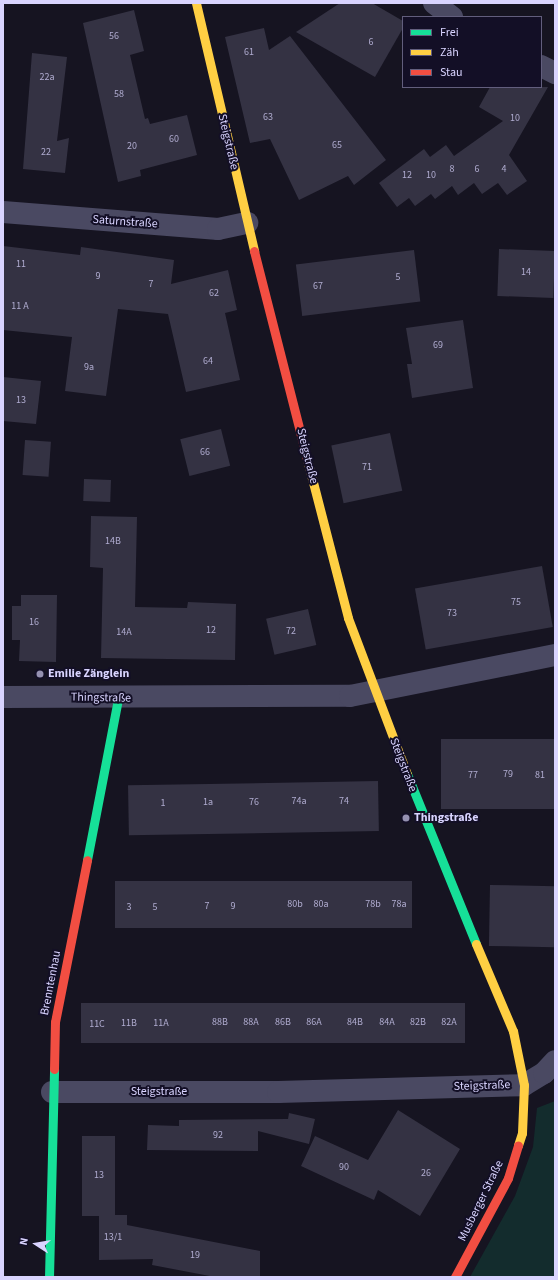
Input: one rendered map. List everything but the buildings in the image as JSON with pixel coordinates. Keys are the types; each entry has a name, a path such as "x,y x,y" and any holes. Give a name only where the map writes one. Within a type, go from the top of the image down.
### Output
{"street":[{"name":"Steigstraße","path":"52,1092 278,1092 524,1085 513,1031 374,690 348,618 247,223 196,3"},
{"path":"434,3 451,16"},
{"path":"542,66 555,73"},
{"name":"Saturnstraße","path":"3,212 218,229 247,223"},
{"name":"Thingstraße","path":"3,697 118,699 350,696 555,655"},
{"name":"Brenntenhau","path":"49,1277 52,1092 56,1022 118,699"},
{"path":"524,1085 544,1073 555,1061"},
{"name":"Musberger Straße","path":"455,1277 508,1178 522,1133 524,1085"}],"green space":[{"path":"555,1101 555,1277 470,1277 515,1196 533,1147 537,1108"}],"traffic: fast":[{"path":"87,860 118,699"},
{"path":"407,774 476,944"},
{"path":"49,1277 54,1069"}],"traffic: slow":[{"path":"196,3 254,251"},
{"path":"307,459 348,618 407,774"},
{"path":"476,944 513,1031 524,1085 522,1133 518,1145"}],"traffic: jam":[{"path":"254,251 307,459"},
{"path":"54,1069 55,1022 87,860"},
{"path":"455,1277 508,1178 518,1145"}],"place":[{"name":"Emilie Zänglein","path":"40,674"},
{"name":"Thingstraße","path":"406,818"}]}
